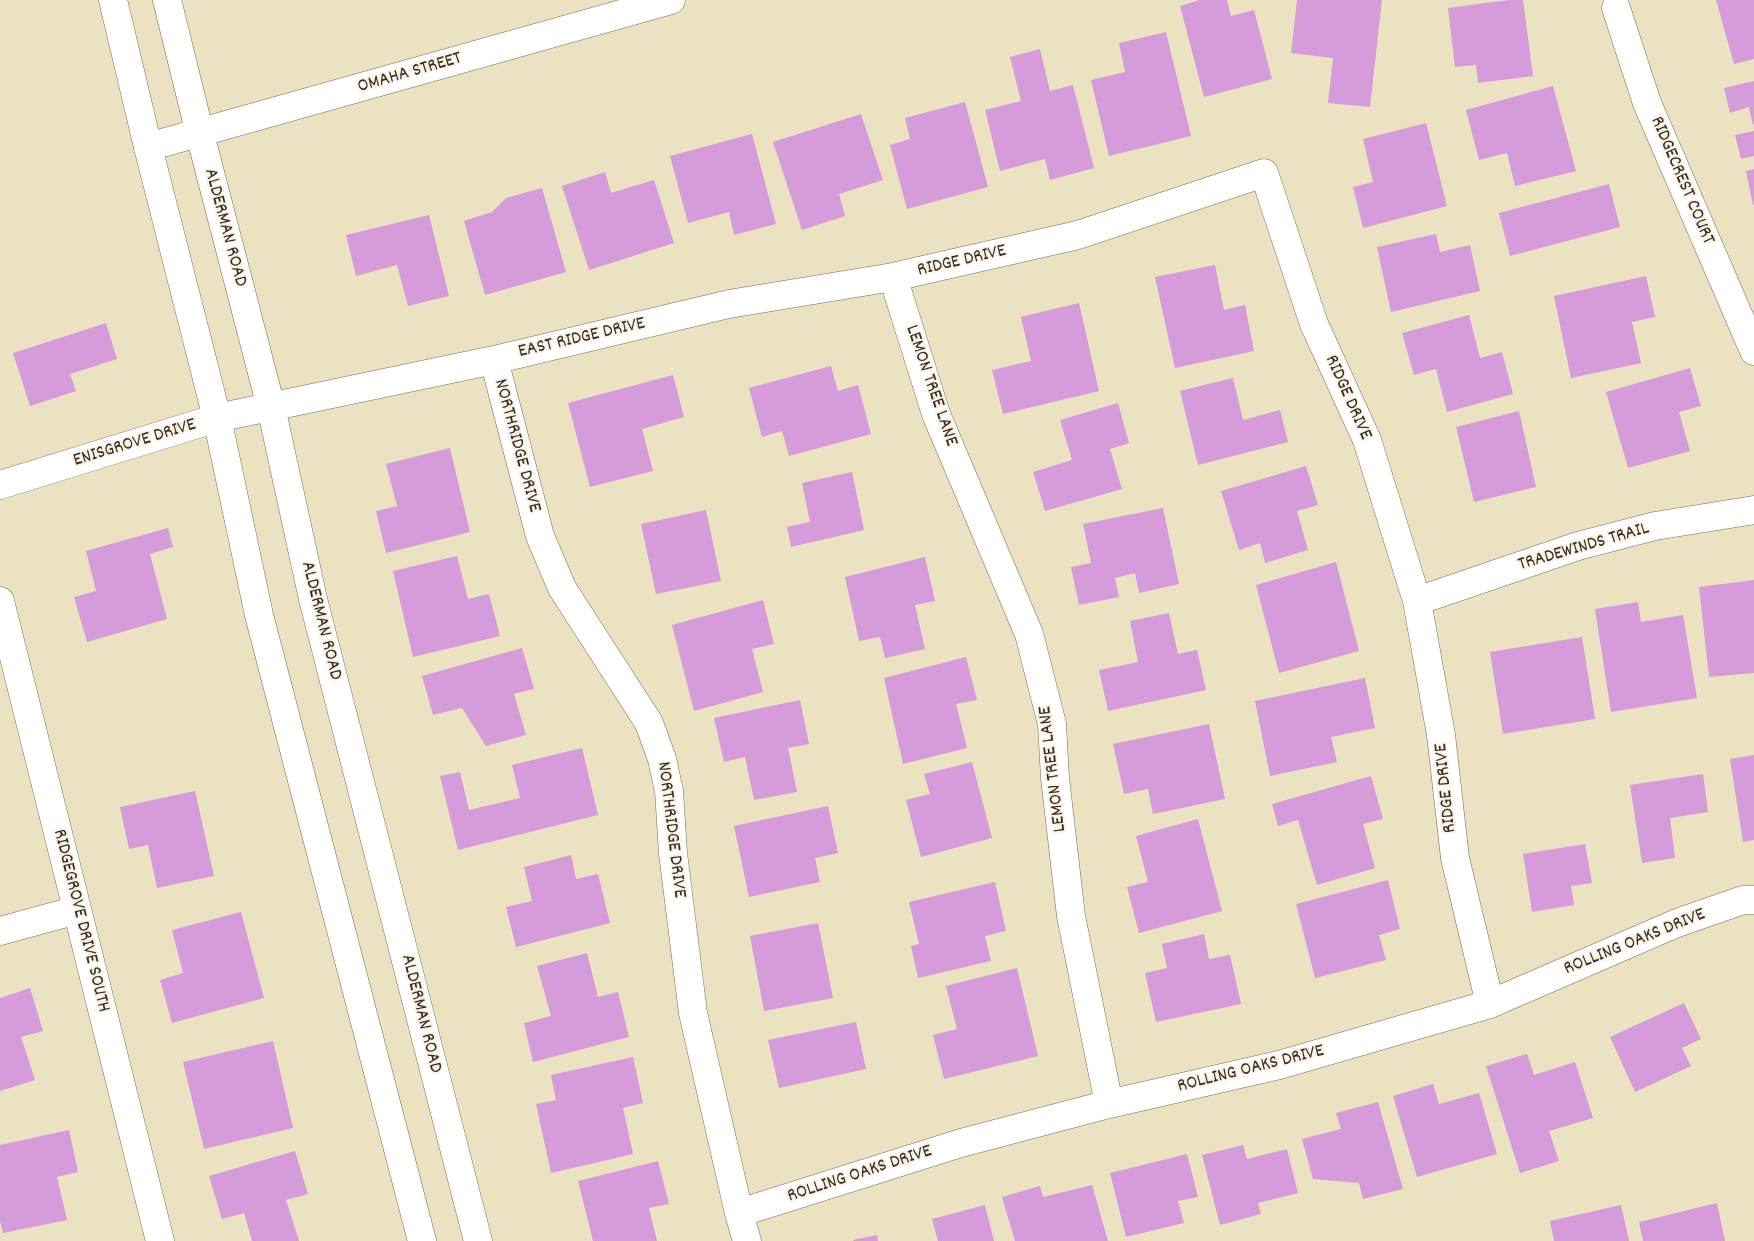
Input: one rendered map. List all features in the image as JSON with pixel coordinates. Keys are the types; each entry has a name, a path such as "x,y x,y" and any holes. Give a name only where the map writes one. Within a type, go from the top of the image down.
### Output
{"street":[{"path":"113,0 148,147 217,418 259,615 422,1241"},
{"name":"ALDERMAN ROAD","path":"167,0 271,408 316,609 478,1241"},
{"name":"OMAHA STREET","path":"148,147 200,134 671,0"},
{"name":"RIDGECREST COURT","path":"1616,8 1647,104 1754,351"},
{"name":"RIDGE DRIVE","path":"893,277 1078,235 1264,173 1314,324 1367,440 1417,601 1441,735 1455,858 1490,1004"},
{"name":"EAST RIDGE DRIVE","path":"271,408 494,360 729,304 893,277"},
{"name":"LEMON TREE LANE","path":"893,277 936,414 1032,643 1052,724 1055,778 1070,916 1109,1104"},
{"name":"NORTHRIDGE DRIVE","path":"494,360 540,536 562,588 649,723 662,759 669,791 673,854 694,1013 747,1241"},
{"name":"ENISGROVE DRIVE","path":"0,485 217,418 271,408"},
{"name":"TRADEWINDS TRAIL","path":"1417,601 1578,546 1656,526 1754,510"},
{"name":"RIDGEGROVE DRIVE SOUTH","path":"0,600 160,1241"},
{"name":"ROLLING OAKS DRIVE","path":"739,1213 961,1143 1109,1104 1279,1065 1490,1004 1677,923 1743,900 1754,900"},
{"path":"0,931 77,910"}],"building":[{"path":"1200,0 1227,0 1231,16 1254,10 1272,79 1204,97 1180,6"},
{"path":"1297,0 1382,0 1370,107 1328,103 1333,58 1291,53"},
{"path":"1523,0 1533,76 1478,83 1476,65 1455,67 1448,8"},
{"path":"1716,0 1754,0 1754,59 1734,64"},
{"path":"1166,32 1191,136 1109,156 1091,80 1125,72 1119,43"},
{"path":"1040,49 1050,91 1073,85 1094,168 1050,180 1045,159 1000,171 985,110 1021,101 1010,57"},
{"path":"1754,81 1753,125 1749,107 1730,113 1724,88"},
{"path":"1553,86 1576,171 1515,186 1507,153 1479,160 1466,110"},
{"path":"965,102 988,187 907,209 890,145 910,139 905,118"},
{"path":"861,114 883,180 839,194 845,216 802,230 773,142"},
{"path":"1426,123 1447,206 1363,228 1353,187 1373,182 1363,139"},
{"path":"1754,131 1754,156 1741,159 1735,135"},
{"path":"752,134 776,224 734,235 729,212 688,223 670,156"},
{"path":"1754,169 1754,205 1753,205 1746,171"},
{"path":"605,172 611,193 654,180 674,243 589,270 562,186"},
{"path":"1609,184 1620,227 1510,256 1499,213"},
{"path":"542,188 566,272 485,295 464,221 492,212 506,198"},
{"path":"429,215 449,296 408,306 397,265 356,276 346,235"},
{"path":"1436,234 1440,252 1470,245 1480,291 1391,312 1377,247"},
{"path":"1215,265 1224,310 1245,305 1254,351 1175,368 1155,277"},
{"path":"1646,276 1655,317 1632,322 1641,363 1571,378 1554,296"},
{"path":"1079,303 1099,391 1003,414 992,370 1031,361 1021,317"},
{"path":"1469,315 1480,358 1502,352 1513,394 1447,412 1436,369 1414,375 1402,333"},
{"path":"106,323 117,359 70,374 76,391 30,406 13,353"},
{"path":"831,366 838,391 858,385 871,434 789,456 782,431 762,437 749,388"},
{"path":"1690,368 1701,406 1679,412 1690,451 1628,468 1606,392"},
{"path":"673,375 684,417 642,429 653,471 590,487 568,403"},
{"path":"1233,378 1243,420 1280,410 1288,442 1198,465 1180,391"},
{"path":"1118,403 1129,443 1110,449 1122,489 1045,511 1033,472 1072,460 1060,420"},
{"path":"1519,411 1536,487 1474,502 1456,427"},
{"path":"450,448 470,532 386,553 376,511 397,506 386,464"},
{"path":"1306,466 1318,505 1297,511 1308,550 1265,563 1260,543 1239,550 1221,491"},
{"path":"852,472 864,530 791,547 787,527 810,522 802,483"},
{"path":"1163,508 1179,584 1139,593 1135,573 1115,578 1119,597 1079,605 1071,567 1091,563 1083,524"},
{"path":"706,510 721,581 656,594 641,524"},
{"path":"168,528 173,547 150,554 167,619 87,642 74,597 96,591 86,551"},
{"path":"457,556 468,599 489,594 500,636 413,657 393,571"},
{"path":"925,557 935,601 915,605 925,649 885,658 880,637 859,641 845,577"},
{"path":"1336,562 1359,651 1279,673 1256,585"},
{"path":"1754,580 1754,673 1709,677 1699,587"},
{"path":"763,600 774,644 752,649 763,692 694,711 672,625"},
{"path":"1638,602 1641,622 1683,615 1697,698 1611,712 1595,609"},
{"path":"1169,613 1178,654 1197,650 1206,690 1108,711 1099,670 1138,662 1130,621"},
{"path":"1582,637 1595,719 1503,734 1490,652"},
{"path":"522,648 534,689 514,694 526,735 486,746 462,708 433,715 422,676"},
{"path":"966,657 977,700 956,704 967,748 903,764 884,678"},
{"path":"1365,678 1375,728 1331,737 1337,762 1270,776 1255,701"},
{"path":"800,700 809,744 788,748 797,792 754,800 745,757 724,762 714,718"},
{"path":"1209,724 1225,799 1153,814 1148,789 1124,794 1113,744"},
{"path":"582,748 598,815 458,850 440,776 460,772 469,810 520,798 512,765"},
{"path":"1754,755 1754,840 1743,842 1730,759"},
{"path":"972,762 992,838 921,857 906,800 930,794 924,774"},
{"path":"1703,774 1708,812 1670,818 1675,858 1642,863 1630,785"},
{"path":"1371,776 1383,819 1363,824 1375,868 1317,885 1298,820 1278,826 1272,804"},
{"path":"195,791 214,876 157,888 148,845 129,849 120,807"},
{"path":"828,806 838,853 815,858 820,882 749,897 734,826"},
{"path":"1198,819 1222,911 1139,933 1127,887 1148,882 1136,836"},
{"path":"1585,844 1592,883 1571,886 1574,905 1532,912 1523,854"},
{"path":"571,855 576,879 598,874 610,923 516,947 506,907 532,901 524,867"},
{"path":"1388,880 1400,929 1379,935 1386,960 1315,978 1296,904"},
{"path":"995,882 1006,931 985,936 991,961 918,978 911,946 919,944 909,902"},
{"path":"241,912 264,998 172,1023 160,980 183,973 172,930"},
{"path":"818,923 833,998 764,1011 750,936"},
{"path":"1204,934 1209,959 1230,955 1241,1004 1156,1022 1145,973 1167,968 1162,944"},
{"path":"587,953 598,997 618,992 629,1037 533,1062 524,1023 551,1016 537,966"},
{"path":"1017,968 1038,1056 944,1079 933,1035 957,1029 946,986"},
{"path":"30,988 43,1031 21,1037 35,1080 0,1091 0,998"},
{"path":"1684,1003 1701,1039 1682,1048 1691,1066 1635,1092 1610,1037"},
{"path":"856,1022 866,1069 779,1088 768,1040"},
{"path":"273,1041 293,1128 204,1149 183,1062"},
{"path":"1527,1054 1534,1075 1575,1062 1593,1118 1549,1131 1559,1161 1520,1173 1486,1066"},
{"path":"633,1057 643,1103 623,1108 633,1154 551,1173 536,1104 556,1100 551,1075"},
{"path":"1433,1084 1439,1104 1479,1093 1497,1154 1417,1177 1393,1096"},
{"path":"1378,1102 1403,1189 1363,1199 1359,1183 1313,1179 1302,1139 1341,1129 1336,1113"},
{"path":"69,1130 78,1172 57,1177 67,1220 3,1233 0,1221 0,1145"},
{"path":"1243,1145 1247,1159 1287,1149 1298,1193 1258,1203 1261,1214 1220,1225 1202,1155"},
{"path":"295,1151 308,1194 286,1200 299,1241 252,1241 244,1213 222,1219 209,1176"},
{"path":"1187,1154 1198,1197 1178,1201 1184,1223 1126,1237 1110,1173"},
{"path":"658,1161 669,1204 649,1208 657,1241 593,1241 578,1181"},
{"path":"1092,1185 1108,1241 1015,1241 1002,1197 1040,1186 1043,1197"},
{"path":"1717,1203 1725,1241 1643,1241 1639,1222"},
{"path":"985,1205 994,1241 938,1241 932,1219"},
{"path":"1621,1205 1629,1241 1554,1241 1550,1221"},
{"path":"877,1235 878,1241 853,1240"}]}
